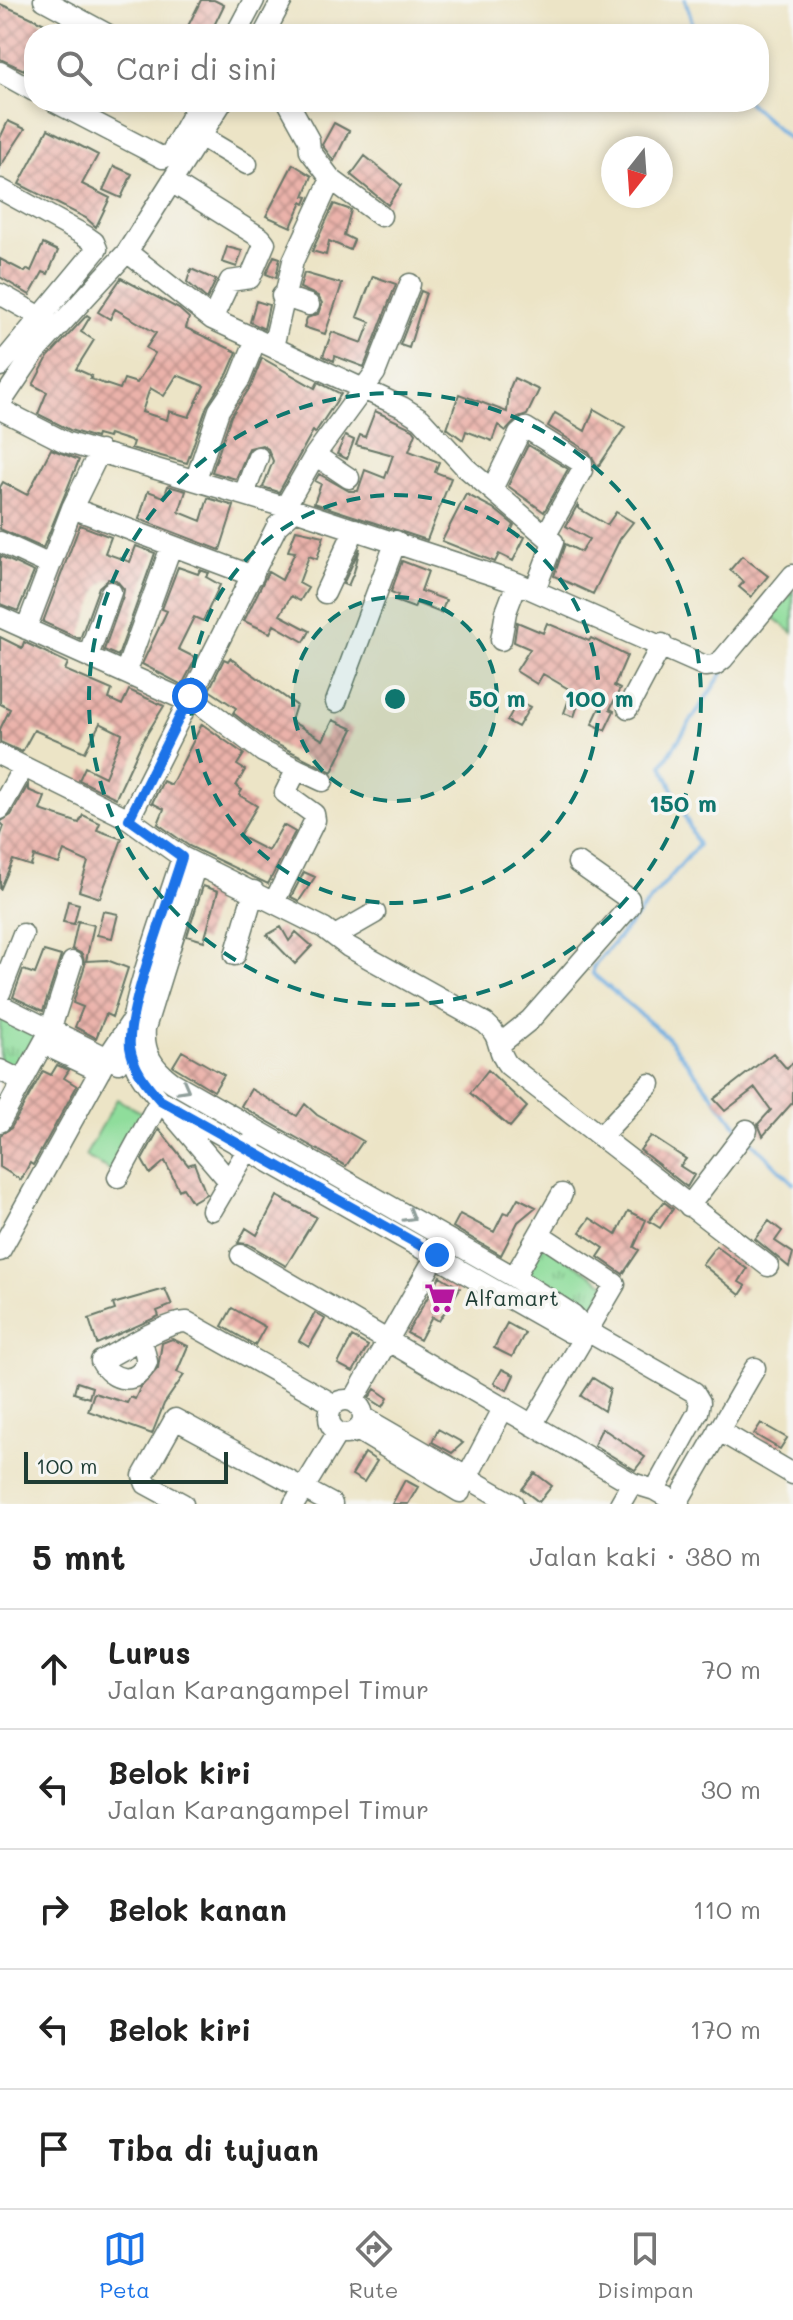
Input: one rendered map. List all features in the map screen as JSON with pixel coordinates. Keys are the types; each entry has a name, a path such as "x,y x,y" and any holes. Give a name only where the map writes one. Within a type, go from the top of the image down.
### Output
{"street":[{"path":"44,0 88,24"},
{"path":"241,24 254,0"},
{"path":"269,24 282,0"},
{"path":"0,72 24,85"},
{"path":"74,112 163,158 171,153 194,112"},
{"path":"216,112 127,252 35,352 0,406 41,432 396,541 526,586 662,644 705,666 715,665 793,575"},
{"path":"294,112 309,140 310,151 331,179 381,216"},
{"path":"200,136 247,164"},
{"path":"196,479 219,410 264,343 303,236 331,179"},
{"path":"173,183 265,243 254,274 246,280 230,281 212,319"},
{"path":"0,189 84,235 94,242 97,249 0,366"},
{"path":"127,252 212,319 414,414 492,489 547,533 552,545 506,612 501,640"},
{"path":"129,819 188,698 315,455 375,373 410,284"},
{"path":"0,294 41,317"},
{"path":"282,296 309,305"},
{"path":"492,489 519,434 526,428 582,463 582,470 547,533"},
{"path":"26,629 72,508 100,451"},
{"path":"315,455 349,478"},
{"path":"244,494 258,457"},
{"path":"72,508 253,576"},
{"path":"325,593 355,529"},
{"path":"336,702 396,541"},
{"path":"0,542 50,565"},
{"path":"125,673 171,547"},
{"path":"88,656 111,592"},
{"path":"0,617 188,698 263,752 323,781"},
{"path":"628,708 662,644"},
{"path":"0,755 129,819 189,860 254,891 473,1015 497,1033 508,1065 768,1266"},
{"path":"0,809 23,768"},
{"path":"274,902 315,820 314,814 285,793 297,769"},
{"path":"0,1251 104,1064 132,1022 189,860"},
{"path":"145,1067 145,1028 189,860"},
{"path":"500,1044 530,1020 630,906 629,899 578,863"},
{"path":"235,955 254,891"},
{"path":"335,936 375,913"},
{"path":"0,993 23,934"},
{"path":"0,1122 47,1037 72,962"},
{"path":"0,1005 47,1037 104,1064 145,1067 259,1130 442,1246 569,1332 589,1332"},
{"path":"132,1022 131,1051 145,1067 160,1100 229,1181"},
{"path":"0,1070 22,1081"},
{"path":"601,1136 650,1084"},
{"path":"160,1100 442,1246 514,1277 573,1315 589,1332 694,1392 700,1402 698,1412 655,1490"},
{"path":"118,1177 160,1100"},
{"path":"212,1210 259,1130"},
{"path":"689,1206 743,1135"},
{"path":"514,1277 562,1194"},
{"path":"532,1425 615,1288 614,1281 539,1234"},
{"path":"299,1496 442,1246"},
{"path":"241,1255 632,1483 655,1490 678,1503 755,1368"},
{"path":"142,1340 177,1323 345,1416 467,1493 513,1504"},
{"path":"467,1493 504,1407"},
{"path":"183,1504 146,1484 143,1476 175,1419 299,1496 332,1504"},
{"path":"718,1430 792,1469"},
{"path":"620,1504 632,1483"}],"green space":[{"path":"793,591 793,633 771,616"},
{"path":"0,1016 42,1033 20,1073 0,1063"},
{"path":"117,1099 145,1115 113,1172 85,1156"},
{"path":"541,1242 607,1285 587,1317 521,1275"}],"building":[{"path":"201,0 214,0 224,5 215,24 189,24"},
{"path":"0,4 44,24 24,24 24,70 0,59"},
{"path":"8,121 25,129 0,167 0,138"},
{"path":"334,123 349,131 334,161 322,145"},
{"path":"48,129 98,155 82,184 110,198 96,227 86,218 19,184"},
{"path":"365,156 401,185 388,205 351,175"},
{"path":"293,164 312,176 304,196 308,197 305,204 302,202 291,227 266,216"},
{"path":"114,166 132,174 121,198 103,190"},
{"path":"334,204 351,210 344,235 354,240 350,250 329,241 326,255 312,251"},
{"path":"43,244 58,251 48,274 43,272 30,295 0,277 0,259 25,272 28,269 31,271"},
{"path":"227,247 242,251 237,267 222,262"},
{"path":"274,256 280,258 276,278 266,274"},
{"path":"191,269 216,280 207,299 187,282"},
{"path":"304,273 342,284 325,334 304,327 307,318 318,314 322,303 318,296 300,288"},
{"path":"373,276 396,284 364,367 335,356 334,361 323,356 332,332 362,343 370,322 357,317"},
{"path":"121,278 179,309 189,318 186,328 237,352 207,406 187,463 131,448 133,442 109,434 108,438 97,435 96,438 70,430 38,414 47,392 33,385 48,357 87,315 90,317 81,332 94,340 76,369 92,376 90,379 120,389 124,379 137,383 155,353 146,348 156,333 115,309 110,319 98,312","holes":["177,375 204,386 189,417 169,411 167,420 142,412 150,388 164,396"]},
{"path":"421,291 426,293 409,348 400,345"},
{"path":"256,301 269,305 264,329 250,322"},
{"path":"262,358 315,388 318,382 341,394 315,433 313,431 279,492 263,487 273,461 268,449 262,445 249,448 236,479 212,472 231,416 251,386"},
{"path":"514,378 539,390 527,415 518,418 506,431 498,425 492,441 466,431 463,440 447,428 459,394 507,412 509,390"},
{"path":"594,409 625,427 598,467 589,452 548,426 555,413 585,431"},
{"path":"375,411 413,429 416,433 409,451 439,462 435,472 451,478 427,540 314,503 321,484 315,481 319,474 349,491 358,491 365,470 385,478 393,455 356,445 360,435 365,437"},
{"path":"345,436 354,440 347,459 337,454"},
{"path":"528,445 568,469 544,512 508,486"},
{"path":"51,449 79,460 43,548 0,529 0,487 3,482 27,495"},
{"path":"168,486 186,491 179,512 201,521 208,498 234,506 220,550 139,519 148,491 164,497"},
{"path":"466,494 493,508 514,525 511,531 525,537 513,561 499,554 495,562 442,541"},
{"path":"578,504 578,508 607,525 616,512 633,522 620,539 593,594 554,576 565,544 581,552 589,539 566,526"},
{"path":"80,525 111,537 105,553 130,562 136,546 155,553 118,656 104,650 123,596 124,589 116,580 108,579 99,587 80,639 43,622"},
{"path":"296,530 324,536 317,559 309,556 299,583 308,588 300,601 291,596 280,615 310,631 304,642 274,625 270,633 244,621 268,572 282,580 295,552 288,551"},
{"path":"360,548 354,572 348,586 343,584"},
{"path":"0,556 34,572 18,611 0,604"},
{"path":"742,556 768,576 751,597 739,587 744,582 730,570"},
{"path":"402,561 428,571 421,591 446,600 441,613 416,603 414,608 395,601 398,595 391,592"},
{"path":"178,567 198,574 200,570 209,573 206,577 220,585 203,621 194,617 178,649 196,658 182,685 142,664 167,611 162,609"},
{"path":"517,622 543,633 547,623 589,641 591,638 627,656 614,686 620,689 610,709 614,711 605,730 592,724 602,703 582,693 574,717 564,713 572,691 543,674 537,684 516,671 530,649 514,642"},
{"path":"0,637 22,648 24,642 68,663 65,670 112,690 109,699 122,705 129,690 164,706 142,742 116,798 79,780 85,767 105,777 122,734 100,723 85,752 34,730 22,752 0,742 0,729 10,709 0,704"},
{"path":"230,658 296,705 291,721 323,740 333,720 353,729 332,772 270,741 233,713 236,708 209,690 224,659 228,661"},
{"path":"518,701 530,707 518,727 507,721"},
{"path":"202,724 244,754 237,765 245,770 236,786 242,790 239,795 257,806 239,836 268,851 283,825 295,832 268,884 189,846 158,824 164,809 152,803 163,781 171,785"},
{"path":"28,785 28,790 45,797 40,810 79,823 83,815 100,823 97,830 122,839 100,898 79,891 88,862 64,851 59,864 34,856 31,866 13,860 0,890 0,837 4,826 0,822 11,815"},
{"path":"304,872 315,877 299,901 291,897"},
{"path":"203,886 218,891 204,941 187,936"},
{"path":"68,901 79,904 74,924 63,922"},
{"path":"103,911 118,914 112,938 97,935"},
{"path":"78,921 94,925 86,961 107,960 128,968 112,1017 106,1014 96,1038 75,1027 83,1007 73,1003 85,965 82,954 72,949"},
{"path":"281,927 289,941 296,932 312,946 295,964 267,935"},
{"path":"44,951 61,956 43,1011 13,997 23,970 35,974"},
{"path":"182,1051 224,1075 214,1091 173,1066"},
{"path":"773,1053 787,1069 793,1062 793,1102 763,1136 758,1124 771,1110 755,1088 725,1111 714,1099"},
{"path":"57,1065 69,1070 64,1078 77,1086 33,1165 30,1163 21,1180 0,1167 0,1135 11,1128 43,1071 51,1075"},
{"path":"488,1070 527,1107 510,1127 470,1093"},
{"path":"251,1089 297,1116 305,1104 317,1115 363,1141 346,1166 241,1106"},
{"path":"159,1129 188,1165 194,1163 206,1194 192,1202 183,1188 179,1190 165,1161 150,1174 142,1160"},
{"path":"651,1136 686,1159 680,1166 694,1175 687,1187 640,1150"},
{"path":"277,1196 316,1217 286,1266 248,1244 238,1243 246,1228 257,1235"},
{"path":"518,1198 536,1207 518,1222 501,1255 453,1227 460,1214 494,1232 504,1212 509,1214"},
{"path":"664,1202 673,1209 660,1228 649,1221"},
{"path":"628,1211 646,1220 634,1247 639,1250 623,1274 598,1257 604,1248 580,1232 590,1218 616,1235"},
{"path":"769,1221 782,1231 775,1241 793,1253 789,1267 755,1239"},
{"path":"716,1246 747,1269 739,1282 746,1286 740,1295 702,1264"},
{"name":"Alfamart","path":"440,1276 460,1288 439,1321 432,1317 420,1340 407,1333"},
{"path":"165,1289 172,1305 157,1311 159,1316 97,1344 89,1319 115,1310 113,1304"},
{"path":"232,1308 265,1327 255,1345 222,1326"},
{"path":"315,1313 325,1319 309,1347 299,1341"},
{"path":"507,1323 525,1333 512,1357 494,1348"},
{"path":"352,1337 368,1346 353,1372 338,1364"},
{"path":"172,1339 188,1346 177,1372 184,1375 164,1404 152,1434 88,1411 94,1393 127,1403 130,1397 135,1399 140,1388 158,1368 162,1343"},
{"path":"502,1369 514,1375 507,1390 494,1383"},
{"path":"593,1378 610,1389 604,1411 581,1396"},
{"path":"77,1382 92,1387 89,1398 74,1393"},
{"path":"375,1389 388,1398 383,1407 369,1398"},
{"path":"761,1423 787,1438 780,1449 754,1434"},
{"path":"602,1428 645,1457 635,1470 594,1445"},
{"path":"438,1429 463,1443 452,1453 432,1442"},
{"path":"365,1453 377,1461 364,1482 352,1475"},
{"path":"535,1473 552,1486 539,1502 522,1489"},
{"path":"405,1480 418,1487 408,1504 392,1504"}],"waterway":[{"path":"685,0 693,24"},
{"path":"759,112 793,143"},
{"path":"725,669 662,765 698,845 593,967 593,974 667,1037 740,1130"},
{"path":"749,1139 793,1183"}],"place":[{"name":"Alfamart","path":"440,1298"}],"route":[{"path":"190,696 129,819 182,857 132,1022 131,1051 137,1069 160,1100 437,1255"}]}
